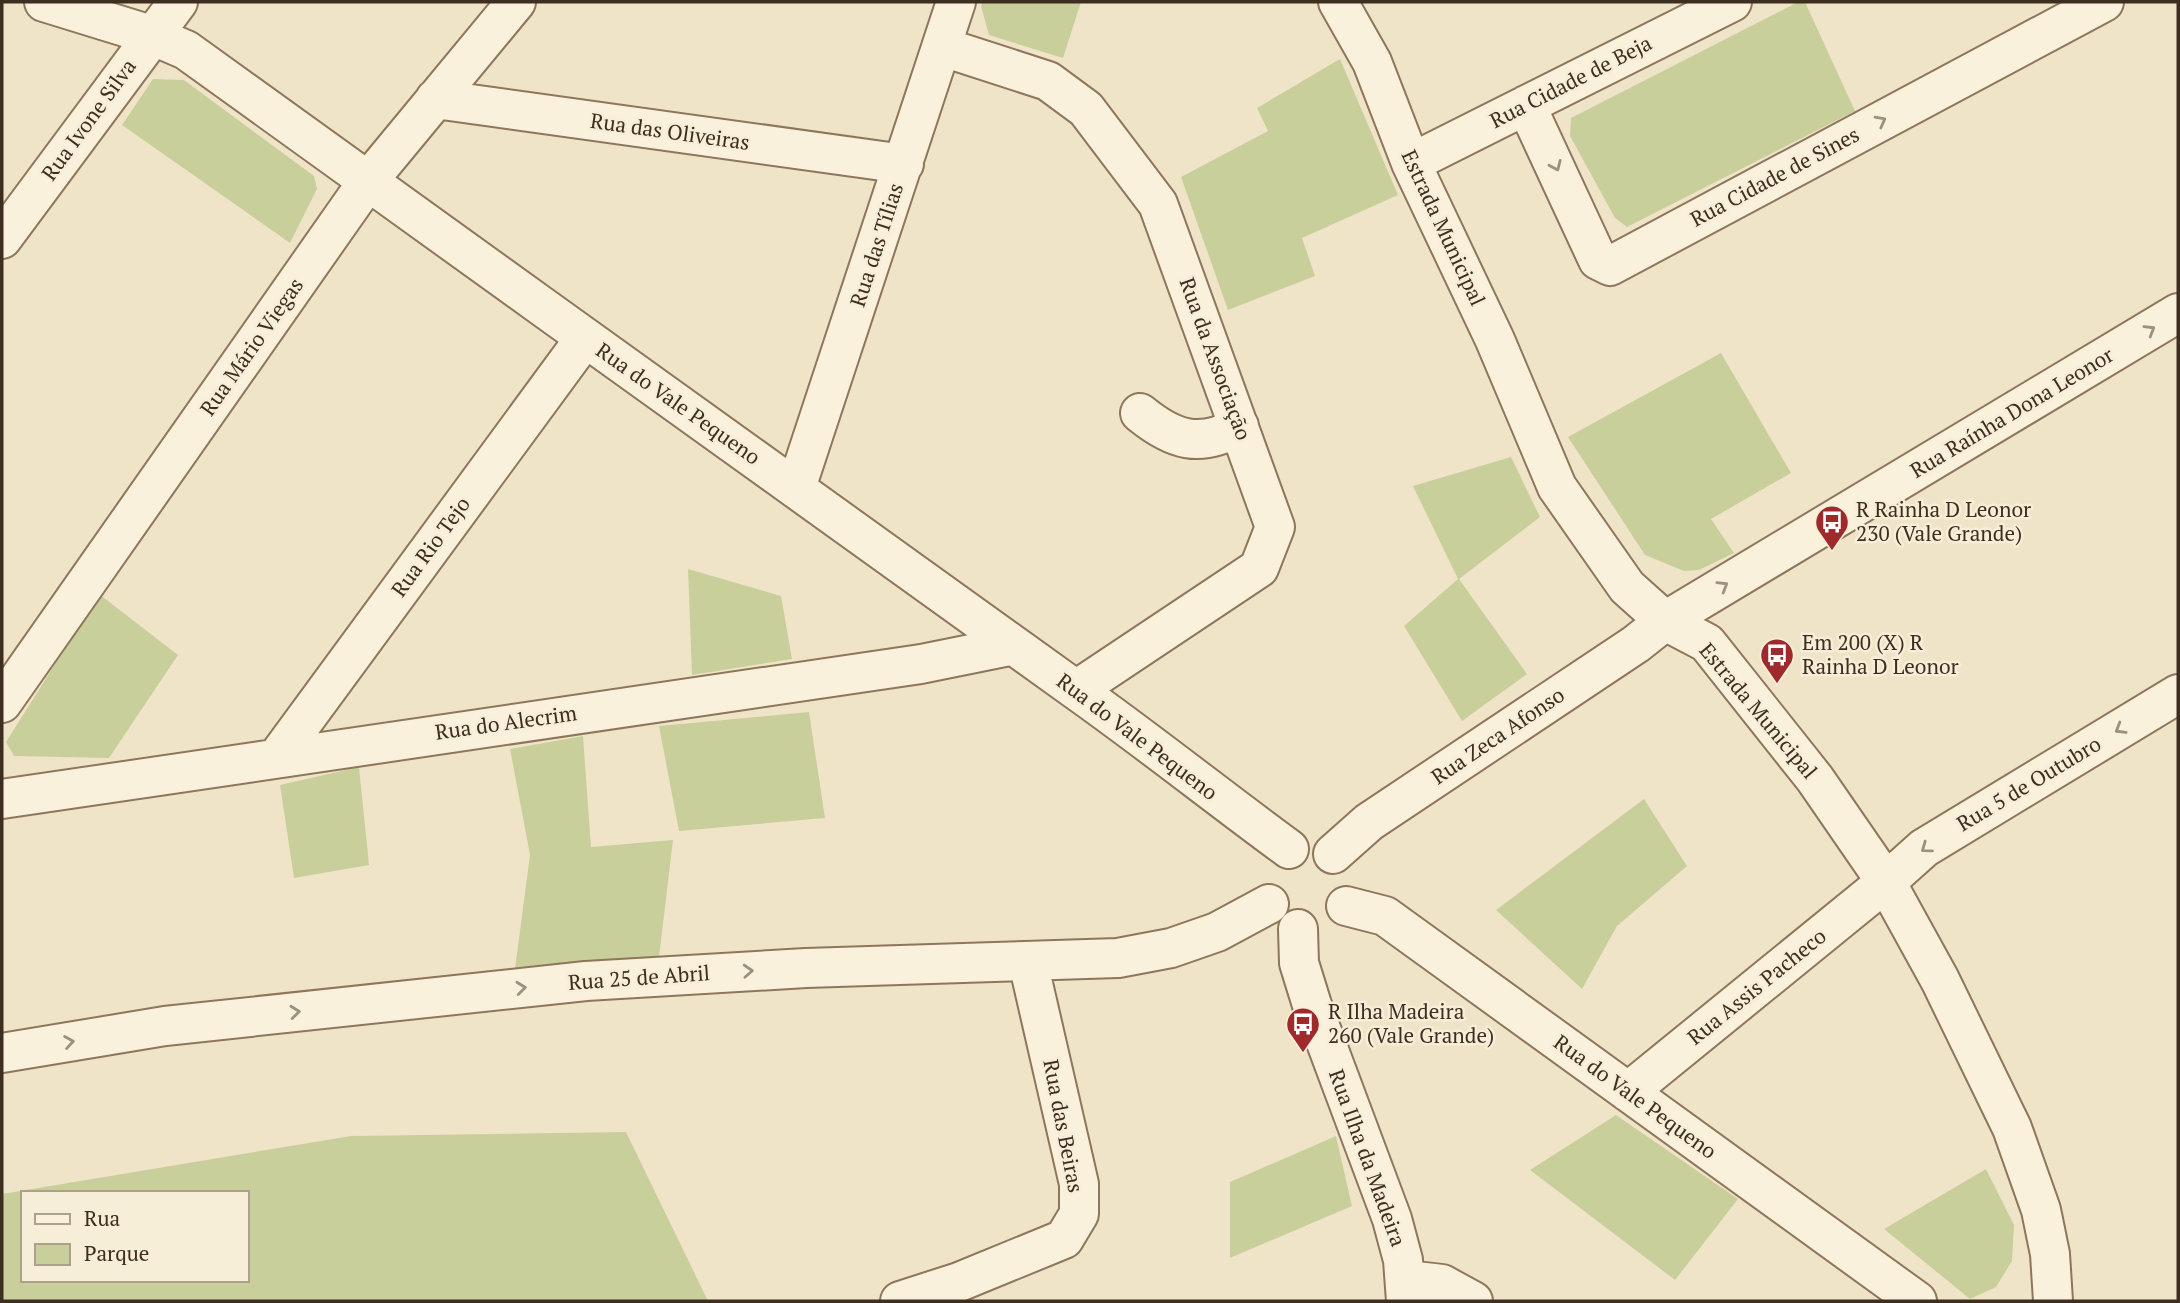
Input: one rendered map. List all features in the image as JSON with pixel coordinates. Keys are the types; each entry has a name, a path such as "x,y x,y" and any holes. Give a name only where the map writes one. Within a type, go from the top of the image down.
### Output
{"street":[{"name":"Rua do Vale Pequeno","path":"44,2 151,35 186,50 796,488 1010,646 1076,690 1289,849"},
{"name":"Rua Ivone Silva","path":"2,239 178,2"},
{"name":"Rua Mário Viegas","path":"2,703 369,181 516,2"},
{"name":"Rua das Tílias","path":"796,488 956,2"},
{"name":"Estrada Municipal","path":"1338,2 1372,62 1411,163 1495,340 1557,487 1627,587 1665,621 1707,643 1815,779 1886,882 1946,991 2012,1128 2041,1210 2050,1254 2053,1301"},
{"name":"Rua Cidade de Beja","path":"1411,163 1732,2"},
{"name":"Rua Cidade de Sines","path":"1526,105 1598,260 1610,266 2104,2"},
{"name":"Rua da Associação","path":"943,47 1048,81 1086,108 1158,204 1275,527 1259,568 1076,690"},
{"name":"Rua das Oliveiras","path":"435,99 904,164"},
{"name":"Rua Raínha Dona Leonor","path":"1665,621 2178,313"},
{"name":"Rua Rio Tejo","path":"278,756 585,338"},
{"path":"1140,413 1176,437 1218,438 1239,426"},
{"name":"Rua Zeca Afonso","path":"1333,854 1369,822 1636,644 1665,621"},
{"name":"Rua do Alecrim","path":"2,799 278,756 921,664 1010,646"},
{"name":"Rua 5 de Outubro","path":"1886,882 1924,848 2178,694"},
{"path":"1304,845 1320,847 1333,854 1344,864 1349,878 1346,906 1331,923 1321,928 1298,929 1280,920 1269,904 1265,891 1271,867 1289,849 1304,845"},
{"name":"Rua Assis Pacheco","path":"1628,1092 1886,882"},
{"name":"Rua 25 de Abril","path":"2,1053 165,1026 586,981 806,968 1118,958 1171,948 1217,932 1269,904"},
{"name":"Rua do Vale Pequeno","path":"1346,906 1385,916 1917,1301"},
{"name":"Rua Ilha da Madeira","path":"1298,929 1299,963 1312,1006 1392,1219 1407,1291 1442,1284 1473,1301"},
{"name":"Rua das Beiras","path":"900,1301 962,1292 1064,1239 1079,1214 1079,1184 1028,962"}],"green space":[{"path":"983,2 1081,2 1063,58 989,35 981,6"},
{"path":"1798,2 1805,2 1855,111 1627,227 1615,218 1570,136 1571,118"},
{"path":"1340,59 1398,195 1302,238 1315,276 1228,310 1181,177 1268,131 1257,108"},
{"path":"153,79 184,80 314,176 317,189 290,243 122,125"},
{"path":"1721,353 1791,473 1711,519 1734,553 1699,570 1684,571 1645,555 1568,437"},
{"path":"1511,457 1540,517 1459,579 1527,674 1462,721 1404,626 1458,579 1413,486"},
{"path":"688,569 781,596 792,659 692,675"},
{"path":"99,594 178,655 109,758 14,756 6,742"},
{"path":"809,712 825,818 679,831 659,726"},
{"path":"583,736 591,847 673,840 659,957 514,976 530,855 510,749"},
{"path":"359,767 369,865 294,878 280,785"},
{"path":"1644,799 1687,866 1617,926 1582,989 1496,910"},
{"path":"1616,1115 1738,1199 1675,1280 1530,1170"},
{"path":"626,1132 708,1301 2,1301 2,1194 351,1136"},
{"path":"1336,1136 1352,1206 1230,1258 1230,1182"},
{"path":"1986,1169 2014,1225 2012,1261 1996,1287 1970,1299 1884,1229"}],"place":[{"name":"R Rainha D Leonor 230 (Vale Grande)","path":"1832,552"},
{"name":"Em 200 (X) R Rainha D Leonor","path":"1777,685"},
{"name":"R Ilha Madeira 260 (Vale Grande)","path":"1303,1054"}]}
